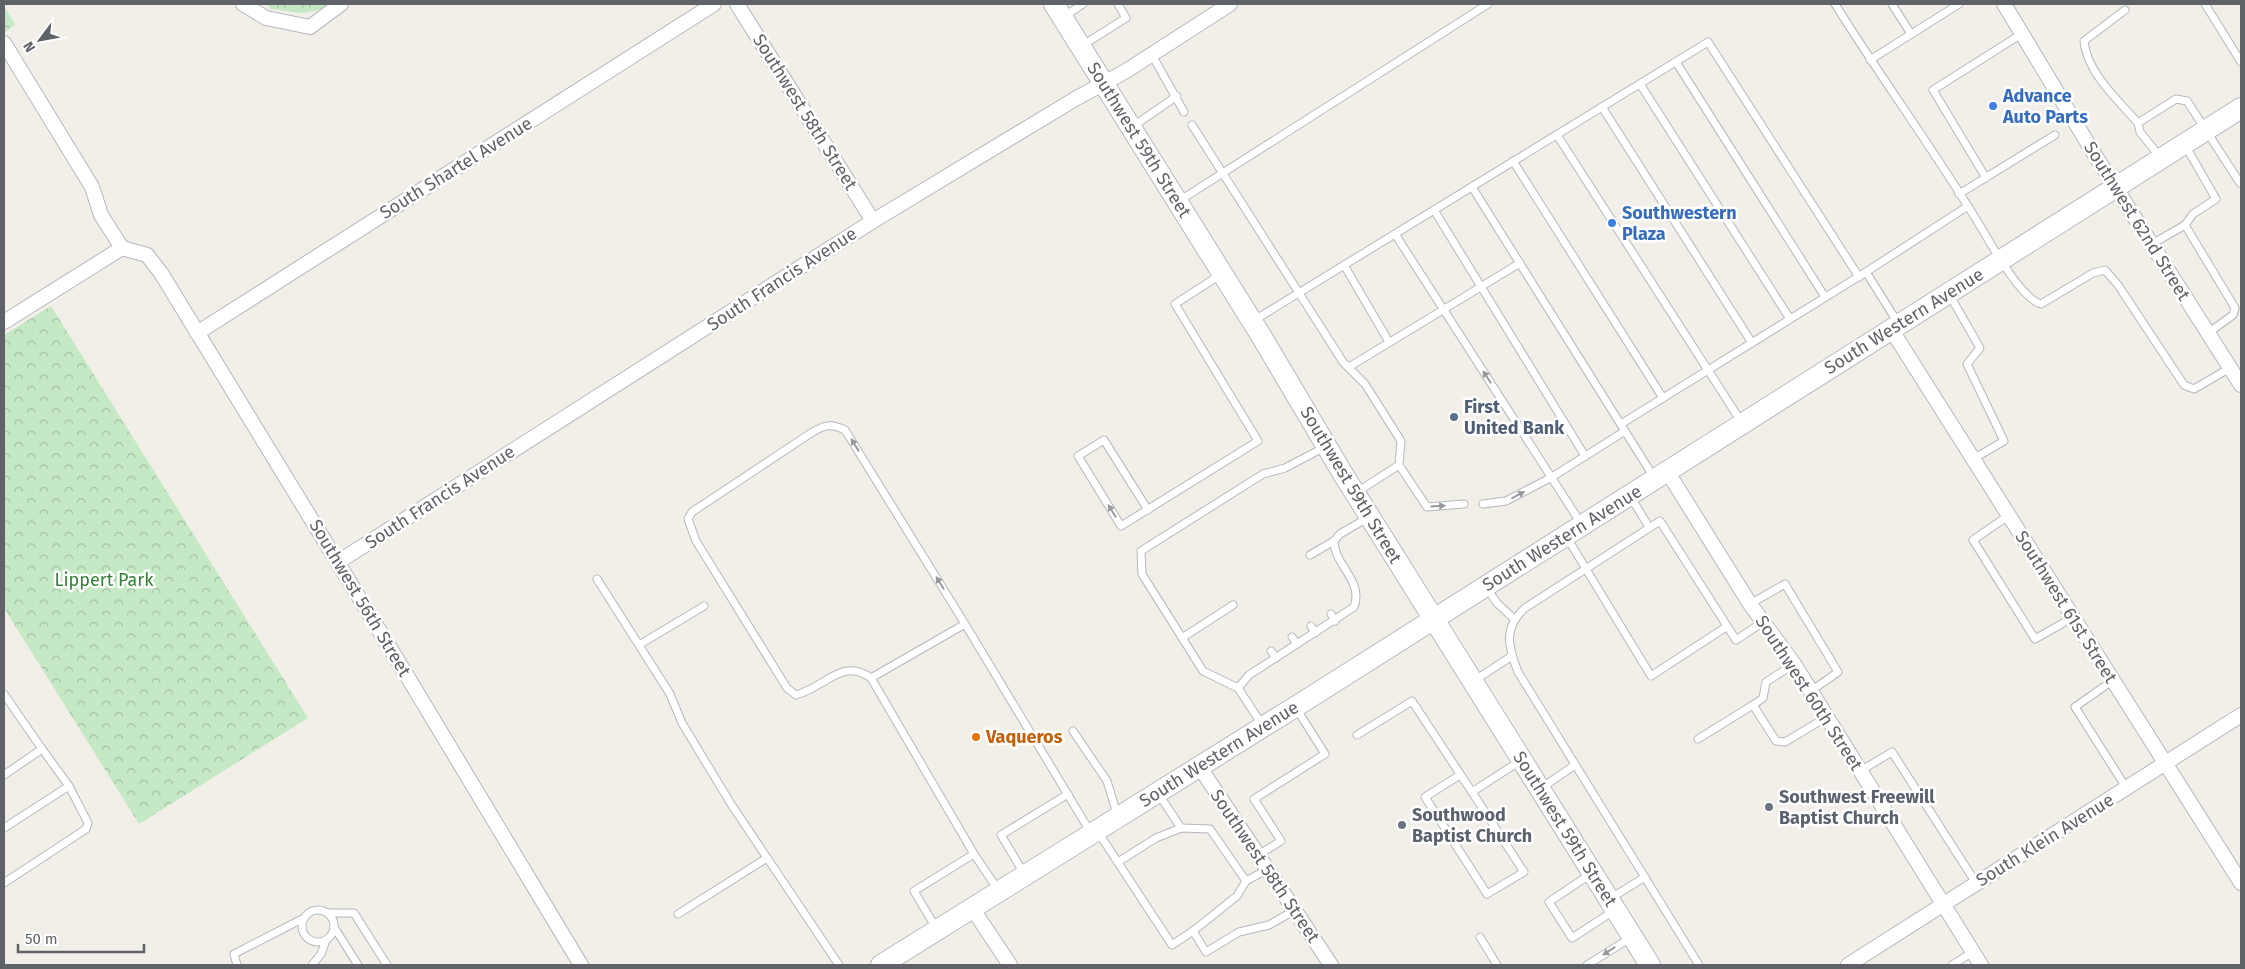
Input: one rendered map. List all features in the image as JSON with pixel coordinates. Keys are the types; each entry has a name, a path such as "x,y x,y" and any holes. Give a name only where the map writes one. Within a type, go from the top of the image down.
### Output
{"main road":[{"name":"Southwest 59th Street","path":"1058,10 1252,321 1369,516 1650,965"},
{"name":"South Western Avenue","path":"886,964 937,930 1295,707 2241,108"}],"street":[{"path":"243,4 266,18 310,27 341,4"},
{"name":"South Shartel Avenue","path":"197,332 714,4"},
{"name":"Southwest 58th Street","path":"737,4 873,221"},
{"name":"Southwest 62nd Street","path":"2004,4 2241,386"},
{"name":"South Francis Avenue","path":"338,562 873,221 1152,55 1224,5"},
{"path":"4,43 92,187 101,215 122,248 4,322"},
{"name":"Southwest 56th Street","path":"122,248 147,254 197,332 581,965"},
{"name":"Southwest 61st Street","path":"1895,327 2008,516 2241,883"},
{"name":"Southwest 60th Street","path":"1661,475 1794,664 1981,965"},
{"name":"South Klein Avenue","path":"1848,965 2241,715"},
{"name":"Southwest 58th Street","path":"1199,766 1331,965"},
{"path":"972,908 1010,965"}],"lane":[{"path":"1058,10 1083,4"},
{"path":"1080,46 1126,18 1118,4"},
{"path":"1178,202 1488,4"},
{"path":"1835,4 1870,60 1968,206 2001,260 2032,302 2040,304 2093,273 2105,270 2118,285 2184,385 2194,389 2230,368"},
{"path":"1892,4 1911,34"},
{"path":"1870,60 1960,4"},
{"path":"2205,4 2241,62"},
{"path":"2125,10 2084,41 2085,52 2091,66 2138,123 2140,132 2161,159"},
{"path":"1986,178 1933,90 2022,33"},
{"path":"1252,321 1708,42 1858,277"},
{"path":"1152,55 1177,96 1184,112"},
{"path":"1676,62 1825,298"},
{"path":"1640,84 1790,320"},
{"path":"1131,127 1177,96"},
{"path":"2138,123 2176,99 2187,101 2241,184"},
{"path":"1602,107 1752,343"},
{"path":"1192,125 1343,362 1365,384 1401,441 1399,465 1427,507 1464,504"},
{"path":"1557,135 1742,424"},
{"path":"1959,194 2055,135"},
{"path":"2152,244 2186,225 2193,214 2216,199 2185,144"},
{"path":"1513,161 1663,398"},
{"path":"1472,187 1625,431 1661,475"},
{"path":"1621,424 1790,320 1968,206"},
{"path":"1434,210 1585,456"},
{"path":"2186,225 2235,308 2232,315 2208,333"},
{"path":"1395,234 1442,310 1552,477 1574,530 1586,567 1651,676 1726,627"},
{"path":"1349,367 1520,263"},
{"path":"1344,265 1390,342"},
{"path":"1866,272 1895,327"},
{"path":"1148,510 1104,440 1078,456 1121,526 1148,510 1258,441 1175,304 1223,274"},
{"path":"1948,293 1980,348 1967,364 2004,441 1973,459"},
{"path":"999,892 974,854 871,678 860,670 848,669 806,692 796,695 787,688 696,541 688,519 692,512 826,424 835,425 846,430 1068,794 1094,832 1118,862 1172,945 1237,896 1246,881 1268,869"},
{"path":"1482,504 1506,501 1552,477 1625,431"},
{"path":"1263,727 1238,688 1203,670 1142,574 1141,551 1263,474 1285,468 1326,446"},
{"path":"1355,493 1399,465"},
{"path":"1630,495 1649,528"},
{"path":"1310,555 1334,541 1340,534 1369,516"},
{"path":"2008,516 1973,540 1988,565 2035,639 2072,618"},
{"path":"1699,965 1518,672 1512,656 1510,629 1514,618 1524,608 1660,521 1736,640 1764,622"},
{"path":"1238,688 1249,674 1354,607 1357,599 1350,576 1334,550 1334,541"},
{"path":"597,579 670,694 682,722 767,858 839,965"},
{"path":"1750,604 1785,584 1838,672 1811,691"},
{"path":"1486,586 1497,603 1514,618"},
{"path":"1182,638 1234,605"},
{"path":"640,645 704,606"},
{"path":"1330,614 1335,620"},
{"path":"871,678 966,624"},
{"path":"1311,626 1315,633"},
{"path":"1292,637 1297,644"},
{"path":"1271,651 1276,658"},
{"path":"1473,681 1512,656"},
{"path":"1698,739 1763,698 1766,682 1794,664"},
{"path":"2112,681 2076,707 2127,789"},
{"path":"4,694 69,786 88,823 86,829 4,883"},
{"path":"1357,735 1412,701 1524,872 1487,894 1425,797 1460,775"},
{"path":"1753,705 1776,741 1785,742 1827,717"},
{"path":"1258,855 1281,841 1254,798 1325,754 1295,707"},
{"path":"1073,731 1106,781 1118,817"},
{"path":"4,775 42,749"},
{"path":"1860,771 1892,752 1976,883"},
{"path":"1472,792 1522,760"},
{"path":"1540,789 1575,765"},
{"path":"4,828 69,786"},
{"path":"1158,792 1181,828"},
{"path":"1025,875 1001,835 1068,794"},
{"path":"1118,862 1156,838 1181,828 1210,829 1246,881"},
{"path":"937,930 914,891 974,854"},
{"path":"678,914 767,858"},
{"path":"1592,873 1549,902 1572,938 1645,877"},
{"path":"1193,931 1206,952 1239,932 1269,925 1295,910"},
{"path":"237,965 234,954 304,918 312,911 323,911 328,913 354,913 387,965"},
{"path":"328,913 334,927 358,965"},
{"path":"304,918 302,928 306,938 316,942 326,940"},
{"path":"312,965 321,954 326,940 334,927"},
{"path":"1586,965 1632,936"},
{"path":"1480,937 1497,965"},
{"path":"1952,965 1973,952"}],"green space":[{"path":"266,4 329,4 324,9 301,13 271,9"},
{"path":"4,6 15,24 4,33"},
{"name":"Lippert Park","path":"51,306 308,718 139,824 4,608 4,335"}],"place":[{"name":"Advance Auto Parts","path":"1993,106"},
{"name":"Southwestern Plaza","path":"1612,223"},
{"name":"First United Bank","path":"1454,417"},
{"name":"Vaqueros","path":"976,737"},
{"name":"Southwest Freewill Baptist Church","path":"1769,807"},
{"name":"Southwood Baptist Church","path":"1402,825"}]}
